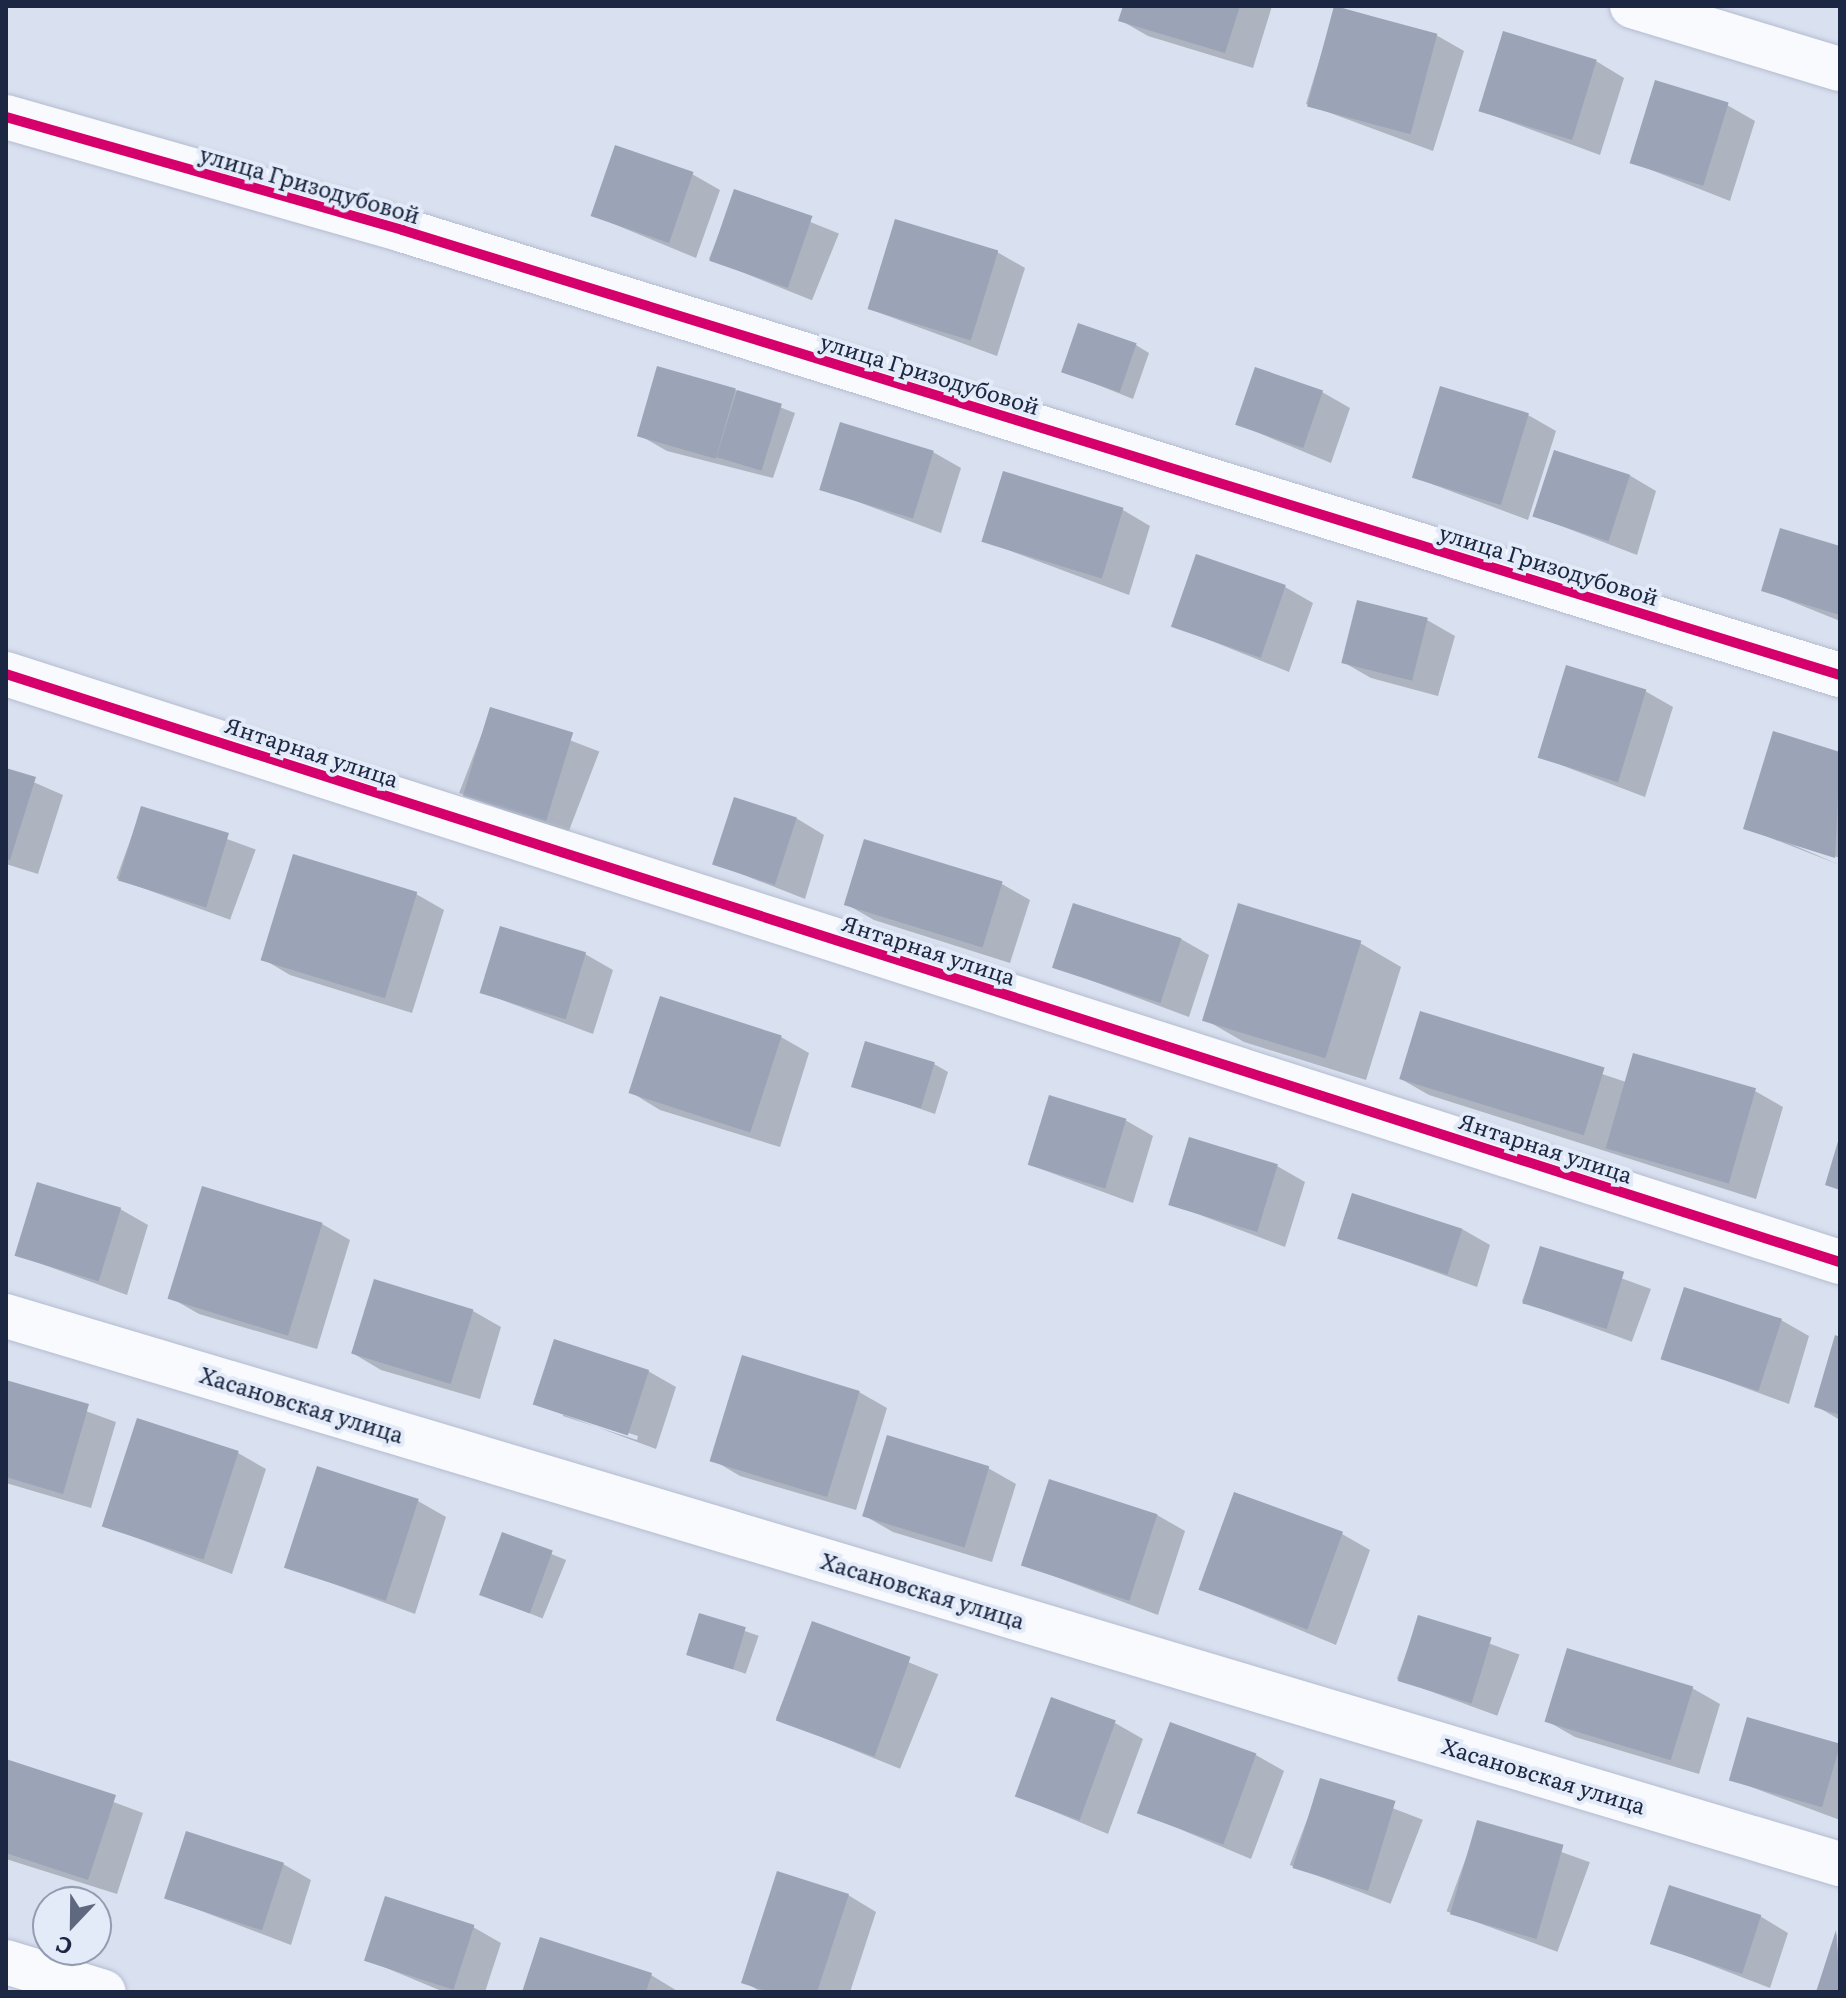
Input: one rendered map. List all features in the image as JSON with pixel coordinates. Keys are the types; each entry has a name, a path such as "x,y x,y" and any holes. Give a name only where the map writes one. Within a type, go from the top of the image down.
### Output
{"street":[{"path":"1632,6 1840,69"},
{"name":"улица Гризодубовой","path":"6,117 402,230 1840,675"},
{"name":"Янтарная улица","path":"6,674 1840,1262"},
{"name":"Хасановская улица","path":"6,1316 1840,1864"},
{"path":"6,1962 104,1992"}],"building":[{"path":"1123,6 1240,6 1225,53 1118,21"},
{"path":"1334,6 1437,34 1410,134 1307,106"},
{"path":"1503,31 1597,60 1572,140 1478,111"},
{"path":"1655,80 1729,103 1703,186 1630,163"},
{"path":"615,145 693,172 669,243 591,216"},
{"path":"734,189 812,216 788,288 709,261"},
{"path":"895,219 998,251 971,340 868,309"},
{"path":"1078,323 1137,343 1120,392 1061,372"},
{"path":"657,366 736,389 716,459 637,436"},
{"path":"1255,367 1323,390 1303,448 1235,425"},
{"path":"1440,386 1529,413 1501,505 1412,478"},
{"path":"737,390 782,404 761,471 717,457"},
{"path":"840,422 934,451 913,519 819,490"},
{"path":"1554,450 1630,475 1608,541 1532,517"},
{"path":"1003,471 1123,508 1102,579 981,542"},
{"path":"1780,528 1840,546 1840,615 1761,591"},
{"path":"1196,554 1286,585 1261,658 1171,627"},
{"path":"1357,600 1428,618 1412,681 1341,663"},
{"path":"1566,665 1646,690 1618,782 1538,758"},
{"path":"490,707 573,732 546,821 463,796"},
{"path":"1773,731 1840,752 1835,858 1743,829"},
{"path":"6,768 36,777 10,860 6,858"},
{"path":"734,797 797,817 775,885 712,865"},
{"path":"141,806 229,833 206,907 118,881"},
{"path":"864,839 1003,881 982,947 844,905"},
{"path":"293,854 417,892 385,998 261,960"},
{"path":"1073,903 1181,938 1160,1003 1052,968"},
{"path":"1238,903 1361,941 1325,1058 1202,1021"},
{"path":"500,926 586,952 566,1019 480,993"},
{"path":"660,996 782,1036 750,1133 628,1093"},
{"path":"1420,1011 1605,1067 1584,1135 1399,1079"},
{"path":"865,1041 935,1062 921,1108 851,1087"},
{"path":"1633,1053 1756,1088 1729,1183 1606,1148"},
{"path":"1049,1095 1126,1119 1105,1188 1028,1165"},
{"path":"1189,1137 1278,1164 1257,1232 1168,1205"},
{"path":"1840,1138 1840,1190 1825,1185"},
{"path":"37,1182 121,1208 99,1281 14,1256"},
{"path":"202,1186 322,1223 288,1336 168,1299"},
{"path":"1352,1193 1462,1229 1447,1274 1337,1239"},
{"path":"1540,1246 1624,1272 1607,1329 1522,1303"},
{"path":"374,1279 473,1309 451,1384 351,1354"},
{"path":"1684,1287 1782,1319 1758,1391 1661,1359"},
{"path":"1835,1335 1840,1337 1840,1415 1814,1407"},
{"path":"554,1339 649,1370 628,1436 533,1405"},
{"path":"742,1355 860,1391 827,1497 710,1461"},
{"path":"6,1380 89,1404 63,1494 6,1477"},
{"path":"137,1418 239,1451 204,1559 102,1526"},
{"path":"887,1435 989,1466 964,1548 862,1516"},
{"path":"317,1466 419,1499 386,1601 284,1568"},
{"path":"1049,1479 1157,1514 1129,1601 1021,1566"},
{"path":"1234,1492 1343,1532 1307,1629 1198,1590"},
{"path":"502,1532 553,1550 530,1613 479,1595"},
{"path":"699,1613 746,1627 733,1669 686,1655"},
{"path":"1418,1615 1492,1638 1471,1703 1398,1681"},
{"path":"812,1621 911,1657 874,1757 776,1721"},
{"path":"1567,1648 1693,1687 1671,1760 1544,1722"},
{"path":"1051,1697 1116,1721 1080,1820 1015,1797"},
{"path":"1747,1717 1840,1744 1822,1807 1729,1780"},
{"path":"1170,1722 1256,1753 1223,1845 1137,1813"},
{"path":"6,1759 116,1795 88,1880 6,1853"},
{"path":"1320,1778 1396,1801 1368,1891 1293,1868"},
{"path":"1477,1820 1564,1845 1537,1939 1450,1914"},
{"path":"186,1831 284,1863 262,1930 164,1899"},
{"path":"777,1871 849,1894 817,1992 770,1992 741,1983"},
{"path":"1669,1885 1761,1915 1742,1974 1650,1944"},
{"path":"385,1896 474,1925 453,1990 364,1961"},
{"path":"1836,1930 1840,1992 1816,1992"},
{"path":"540,1937 652,1973 646,1992 522,1992"}],"cycle path":[{"path":"6,117 402,230 1840,675"},
{"path":"6,674 1840,1262"}]}
